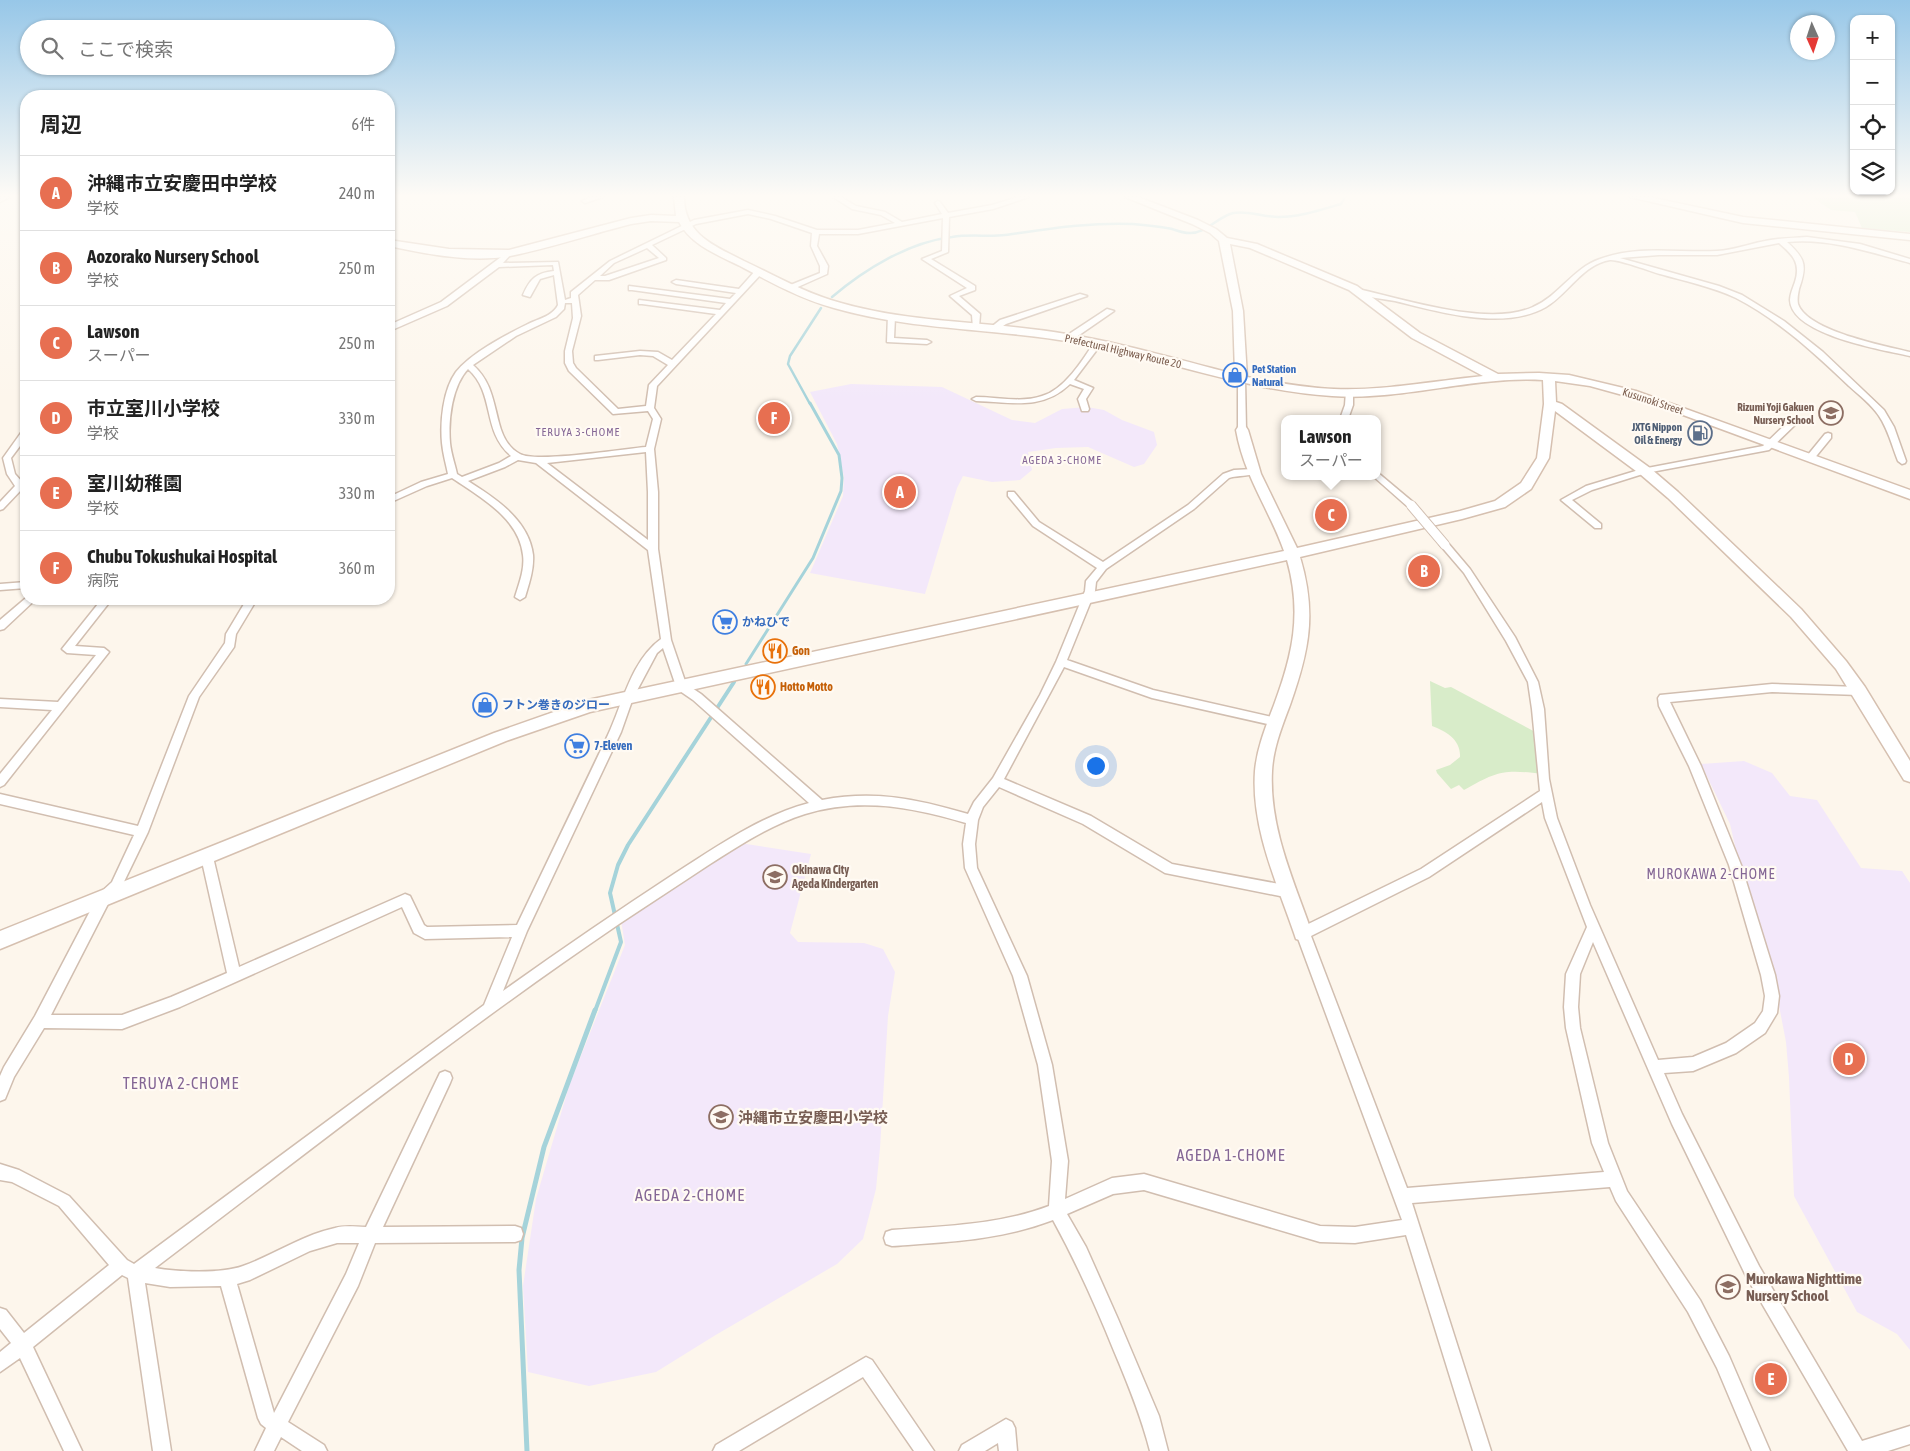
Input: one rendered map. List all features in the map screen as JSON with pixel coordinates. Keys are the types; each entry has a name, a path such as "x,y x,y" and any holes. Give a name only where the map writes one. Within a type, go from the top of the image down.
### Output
{"main road":[{"name":"Prefectural Highway Route 20","path":"745,265 791,288 829,303 891,317 994,328 1098,343 1288,389 1349,393 1399,390 1494,377 1549,377"},
{"path":"1229,265 1238,311 1241,378"}],"street":[{"path":"395,325 444,304 497,265 505,265"},
{"path":"520,597 527,573 528,554 514,522 494,501 457,478 446,446 448,415 455,382 468,365 482,354 529,326 557,313 562,305 556,265"},
{"path":"609,265 574,294 577,319 567,352 568,361 572,369 616,412 650,408"},
{"path":"594,278 606,278 647,265"},
{"path":"791,288 823,274 823,265"},
{"path":"935,265 972,288 954,296 976,314 976,326"},
{"path":"1297,265 1362,292 1463,313 1521,314 1539,310 1548,304 1587,267 1593,265"},
{"path":"1634,265 1732,294 1780,323 1820,354 1881,412 1890,427 1902,461"},
{"path":"1801,265 1802,274 1795,292 1795,306 1801,315 1813,324 1831,333 1910,354"},
{"path":"527,295 533,280 539,275 558,272"},
{"path":"759,272 740,290 700,336 652,386 650,408 657,419 650,449 653,492 653,549 666,640 681,686 697,697 819,805"},
{"path":"676,282 740,290"},
{"path":"632,288 730,301"},
{"path":"1362,292 1406,329 1443,352 1494,377"},
{"path":"994,328 1002,322 1083,296"},
{"path":"561,302 575,300"},
{"path":"642,302 721,312"},
{"path":"1069,338 1110,311"},
{"path":"891,317 890,340 927,342"},
{"path":"976,398 1031,400 1047,398 1068,381 1086,362 1098,343"},
{"path":"598,358 640,353 655,354 672,364"},
{"path":"468,365 478,372 485,384 494,415 496,431 502,443 517,456 539,461 650,449"},
{"path":"0,940 500,737 588,706 1292,554 1462,515 1500,504 1526,486 1543,458 1550,404 1549,377"},
{"name":"Kusunoki Street","path":"1549,377 1583,382 1645,397 1910,495"},
{"path":"1241,378 1242,430 1254,472 1292,554 1302,595 1303,618 1295,664 1267,747 1262,789 1269,830 1303,933 1402,1196 1482,1451"},
{"path":"1068,381 1089,388 1082,399 1085,409"},
{"path":"1345,415 1349,405 1349,393"},
{"path":"1550,404 1645,471 1673,495 1796,613 1830,652 1859,691 1910,775"},
{"path":"1598,526 1566,500 1589,488 1645,471 1682,463 1732,456 1766,448 1794,421"},
{"path":"1810,458 1828,436"},
{"path":"20,440 7,458 11,474 20,483"},
{"path":"395,497 424,484 457,478 502,465 517,456"},
{"name":"Kusunoki Street","path":"1810,458 1910,506"},
{"path":"539,461 653,549"},
{"path":"1158,1451 1150,1416 1112,1325 1080,1253 1056,1212 1060,1161 1045,1065 1020,976 971,868 968,844 972,820 978,805 997,781 1061,662 1090,591 1091,581 1103,567 1191,507 1226,476 1234,473 1254,472"},
{"path":"1381,479 1411,505 1467,571 1501,624 1533,682 1538,709 1545,794 1551,818 1584,905 1677,1119 1753,1272 1859,1451 1910,1435"},
{"path":"0,507 20,489"},
{"path":"1011,494 1036,524 1103,567"},
{"path":"0,587 20,585"},
{"path":"0,626 25,605"},
{"path":"0,782 104,652 67,649 102,605"},
{"path":"0,1094 9,1072 40,1021 104,898 116,886 142,832 194,696 230,644 231,634 248,605"},
{"path":"490,1007 521,931 615,732 627,698 653,650 666,640"},
{"path":"1061,662 1152,694 1276,722"},
{"path":"1654,1067 1693,1064 1731,1048 1760,1028 1770,1013 1772,996 1768,975 1735,866 1695,766 1665,706 1664,698 1772,688 1859,691"},
{"path":"0,703 60,706"},
{"path":"997,781 1086,820 1169,869 1290,892"},
{"path":"1303,933 1425,872 1545,794"},
{"path":"0,799 142,832"},
{"path":"0,1363 490,1007 632,907 748,834 783,818 819,805 854,799 892,799 972,820"},
{"path":"207,857 234,975"},
{"path":"40,1021 122,1022 175,1002 405,900 419,930 425,933 521,931"},
{"path":"1594,925 1573,974 1571,1008 1573,1028 1600,1143 1621,1196 1694,1306 1723,1362 1760,1451"},
{"path":"264,1451 276,1424 352,1280 371,1234 445,1078"},
{"path":"0,1172 14,1175 64,1201 128,1270 162,1451"},
{"path":"1402,1196 1614,1179"},
{"path":"892,1238 974,1232 1027,1222 1056,1212 1112,1186 1144,1182 1320,1234 1345,1237 1374,1234 1412,1226"},
{"path":"128,1270 170,1280 227,1278 244,1274 308,1244 337,1235 515,1234"},
{"path":"227,1278 267,1418 318,1451"},
{"path":"0,1316 23,1345 74,1451"},
{"path":"722,1451 866,1366 925,1451"},
{"path":"968,1451 1006,1428 1008,1451"}],"shaded area":[{"path":"851,384 942,387 1012,420 1035,423 1062,409 1087,407 1104,410 1122,420 1154,432 1157,445 1144,464 1134,467 1088,447 1056,448 1028,452 1032,470 1020,480 992,482 963,476 957,488 925,594 810,573 843,496 844,477 837,444 810,392"},
{"path":"1744,761 1772,773 1790,796 1817,800 1861,868 1902,871 1910,883 1910,1350 1897,1334 1857,1312 1794,1196 1786,1042 1776,990 1739,863 1730,824 1701,764"},
{"name":"沖縄市立安慶田小学校","path":"740,843 811,854 790,933 798,942 864,943 883,949 895,972 888,1016 876,1189 863,1239 837,1264 656,1372 589,1386 528,1372 523,1286 536,1199 569,1086 625,945 621,920"}],"green space":[{"path":"1430,681 1445,688 1451,687 1539,734 1542,774 1501,773 1493,775 1464,790 1459,785 1451,789 1436,770 1450,765 1460,757 1460,751 1452,737 1432,726"}],"waterway":[{"path":"832,297 877,265"},
{"path":"810,404 788,364 790,356 821,308"},
{"path":"746,664 813,558 841,491 842,478 839,455 810,403"},
{"path":"595,1011 621,942 610,893 618,865 628,845 734,682"},
{"path":"527,1451 519,1270 522,1238 544,1147 595,1010"}],"place":[{"name":"Pet Station Natural","path":"1235,375"},
{"name":"Rizumi Yoji Gakuen Nursery School","path":"1831,413"},
{"name":"Chubu Tokushukai Hospital","path":"774,418"},
{"name":"JXTG Nippon Oil & Energy","path":"1700,433"},
{"name":"沖縄市立安慶田中学校","path":"900,492"},
{"name":"Lawson","path":"1331,515"},
{"name":"Aozorako Nursery School","path":"1424,571"},
{"name":"かねひで","path":"725,622"},
{"name":"Gon","path":"775,651"},
{"name":"Hotto Motto","path":"763,687"},
{"name":"フトン巻きのジロー","path":"485,705"},
{"name":"7-Eleven","path":"577,746"},
{"name":"Okinawa City Ageda Kindergarten","path":"775,877"},
{"name":"市立室川小学校","path":"1849,1059"},
{"name":"沖縄市立安慶田小学校","path":"721,1117"},
{"name":"Murokawa Nighttime Nursery School","path":"1728,1287"},
{"name":"室川幼稚園","path":"1771,1379"}],"district":[{"name":"TERUYA 3-CHOME","path":"578,432"},
{"name":"AGEDA 3-CHOME","path":"1062,460"},
{"name":"MUROKAWA 2-CHOME","path":"1711,874"},
{"name":"TERUYA 2-CHOME","path":"181,1083"},
{"name":"AGEDA 1-CHOME","path":"1231,1155"},
{"name":"AGEDA 2-CHOME","path":"690,1195"}]}
